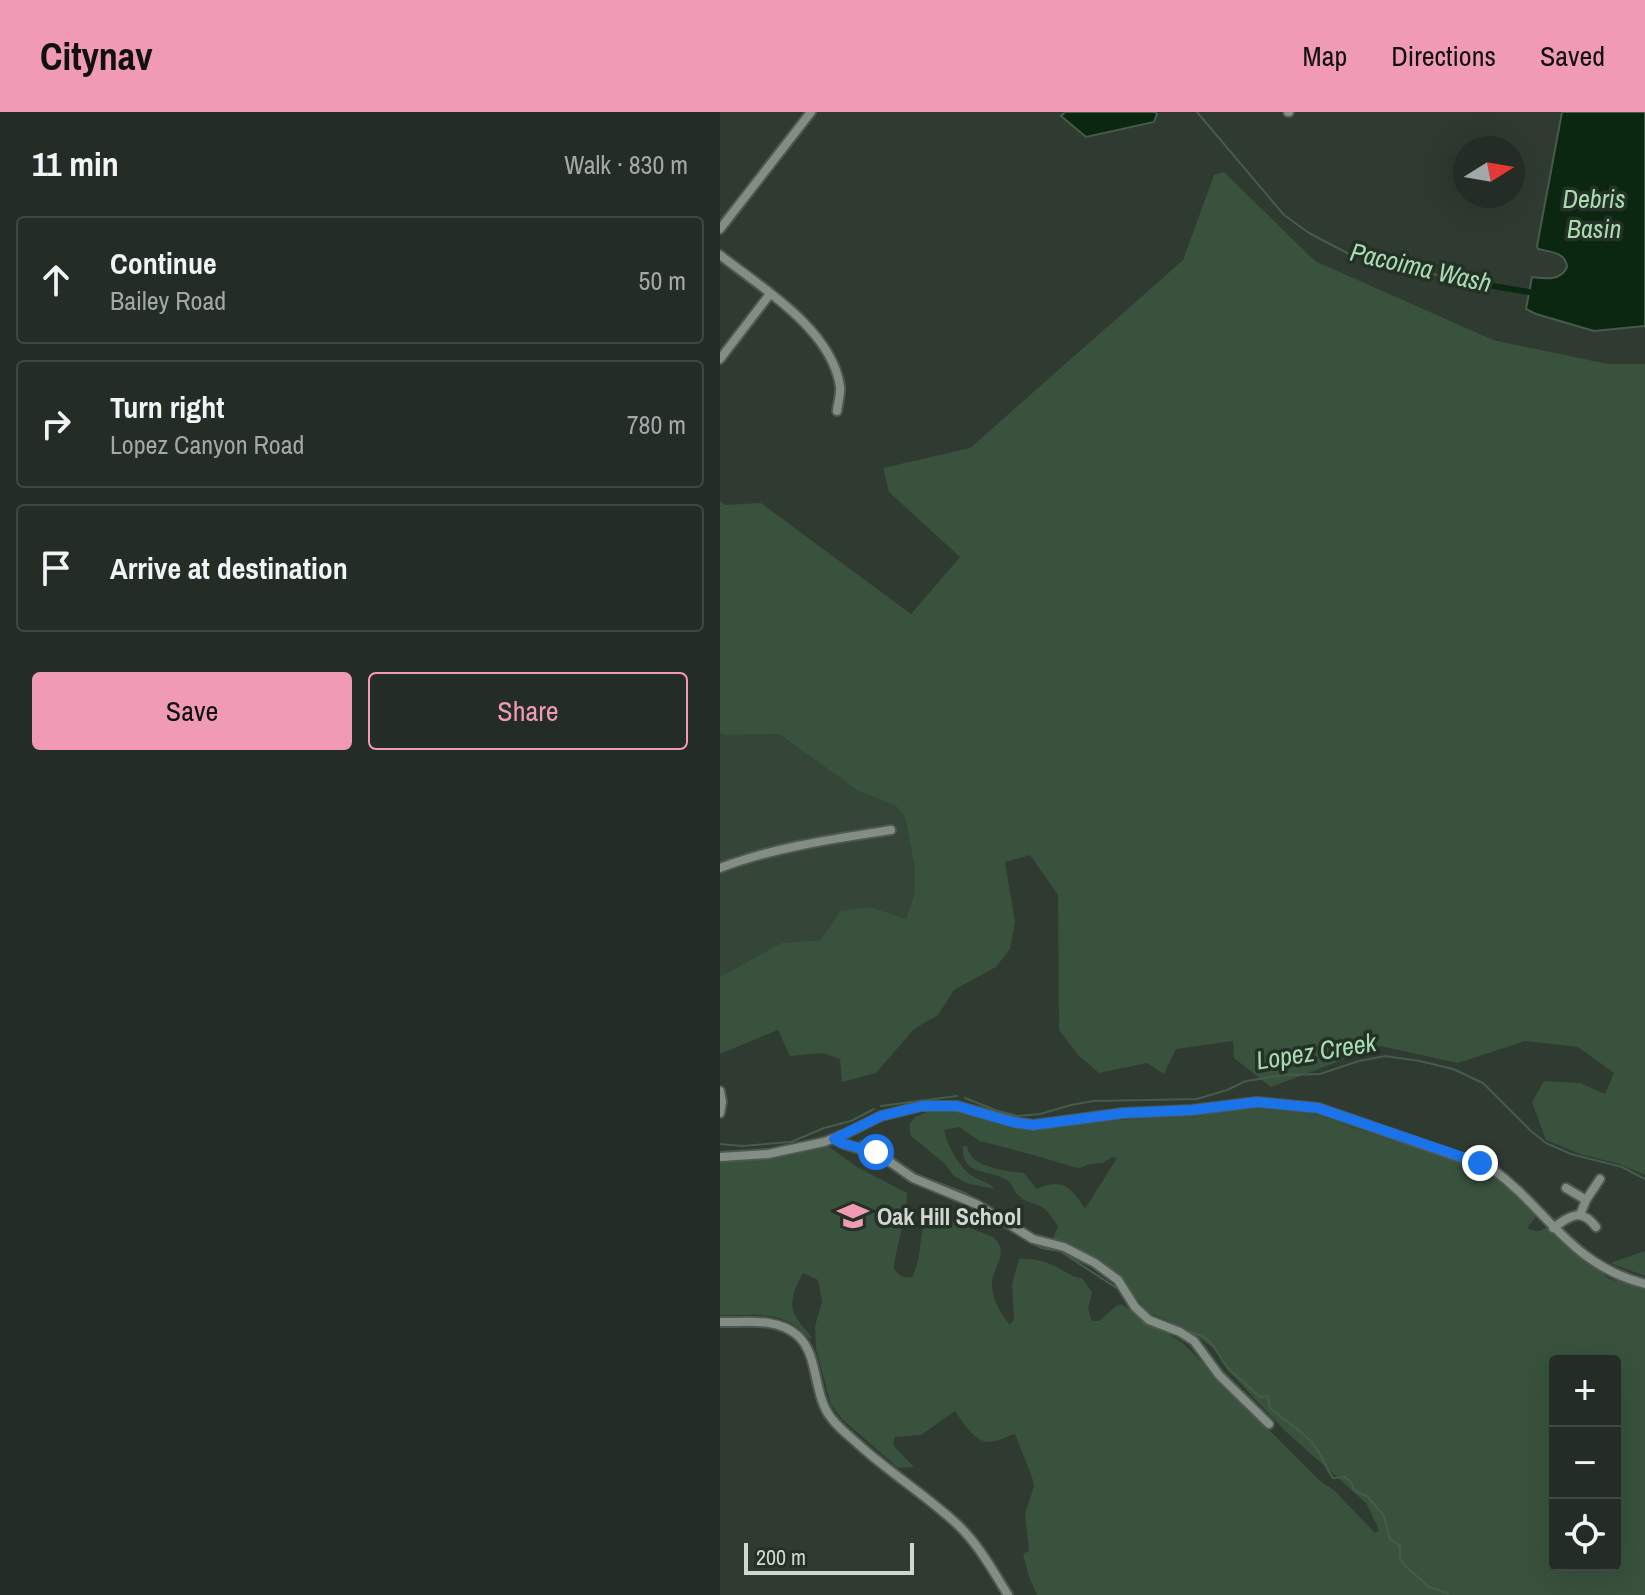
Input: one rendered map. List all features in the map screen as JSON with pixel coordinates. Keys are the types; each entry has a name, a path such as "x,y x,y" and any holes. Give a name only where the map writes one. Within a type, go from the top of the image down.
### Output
{"street":[{"path":"720,229 811,112"},
{"path":"720,255 813,331 834,364 841,388 837,411"},
{"path":"720,359 770,294"},
{"path":"720,868 746,857 891,830"},
{"path":"720,1091 720,1113"},
{"path":"720,1157 783,1152 834,1139 881,1116 904,1109 939,1105 965,1108 1033,1125 1246,1102 1318,1108 1491,1168 1589,1260 1615,1275 1645,1284"},
{"path":"834,1139 876,1152 913,1178 976,1204 1033,1239 1064,1247 1095,1263 1118,1280 1135,1307 1149,1320 1194,1341 1219,1375 1269,1424"},
{"path":"1580,1215 1600,1179"},
{"path":"1566,1188 1586,1200"},
{"path":"1553,1228 1571,1216 1580,1215 1596,1227"},
{"path":"720,1322 768,1322 797,1336 808,1351 819,1392 831,1418 877,1461 961,1527 1008,1595"}],"shaded area":[{"path":"1224,172 1315,261 1493,340 1608,364 1645,364 1645,1175 1546,1140 1532,1102 1544,1081 1580,1083 1605,1094 1614,1073 1578,1047 1525,1041 1458,1063 1380,1046 1271,1087 1234,1058 1233,1041 1176,1049 1164,1074 1147,1063 1099,1073 1078,1055 1059,1030 1058,895 1030,855 1005,862 1015,922 1010,949 996,967 954,990 938,1015 914,1029 876,1073 842,1082 840,1059 823,1053 790,1056 778,1030 720,1054 720,977 781,943 821,940 840,911 871,907 906,919 915,892 915,868 905,817 895,805 858,791 779,734 720,733 720,501 725,505 761,503 911,614 960,557 889,492 883,468 970,448 1183,260 1214,175"},
{"path":"720,733 779,734 858,791 895,805 905,817 915,868 915,892 906,919 871,907 821,940 781,943 720,977"},
{"path":"936,1108 971,1113 1012,1127 1030,1128 1254,1108 1323,1116 1487,1171 1537,1215 1527,1228 1538,1231 1547,1227 1607,1278 1645,1290 1645,1595 1037,1595 1023,1554 1029,1551 1025,1514 1034,1486 1015,1434 989,1442 978,1439 955,1411 921,1435 895,1437 893,1445 914,1467 898,1468 842,1419 831,1405 816,1349 815,1326 822,1302 818,1280 803,1273 792,1300 793,1312 810,1339 792,1323 777,1318 720,1315 720,1161 828,1146 857,1167 907,1193 894,1269 904,1277 912,1277 915,1269 927,1214 993,1237 1001,1254 992,1290 1010,1325 1014,1319 1012,1285 1019,1259 1043,1262 1082,1278 1092,1292 1088,1309 1092,1321 1099,1321 1121,1304 1183,1343 1320,1481 1334,1490 1375,1533 1379,1530 1366,1503 1284,1430 1224,1366 1216,1350 1197,1336 1149,1313 1109,1267 1077,1248 1053,1239 1058,1226 1046,1211 1021,1198 1008,1181 972,1168 964,1156 963,1146 967,1146 982,1164 1024,1173 1037,1189 1053,1184 1066,1187 1085,1209 1117,1158 1073,1167 980,1141 959,1127 944,1130 948,1144 961,1165 972,1176 994,1189 966,1183 954,1176 944,1163 911,1136 909,1125 915,1117"},
{"path":"1645,1251 1645,1276 1610,1263"}],"water":[{"path":"1065,112 1157,114 1154,122 1086,137 1061,116"},
{"name":"Debris Basin","path":"1562,112 1645,112 1645,326 1594,331 1526,309 1532,277 1557,277 1567,267 1564,258 1537,246"}],"waterway":[{"name":"Pacoima Wash","path":"1197,112 1284,215 1309,233 1351,255 1463,281"},
{"name":"Pacoima Wash","path":"1463,281 1535,293"},
{"name":"Lopez Creek","path":"965,1098 1018,1116 1093,1101 1197,1099 1246,1081 1320,1074 1385,1056 1453,1069 1483,1083 1546,1143 1571,1154 1622,1167 1645,1179"},
{"name":"Lopez Creek","path":"881,1106 957,1096"},
{"name":"Lopez Creek","path":"720,1144 742,1146 791,1142 851,1121 874,1109"},
{"path":"860,1141 875,1146 918,1175 965,1193 996,1212"},
{"path":"1031,1242 1041,1248 1060,1251 1118,1289 1128,1303"},
{"path":"1140,1317 1144,1324 1165,1331"},
{"path":"1187,1332 1209,1341 1230,1370 1260,1397 1268,1396 1270,1408 1311,1442 1333,1478 1345,1477 1354,1490 1368,1497 1384,1516 1390,1539 1400,1546 1403,1564 1429,1587 1448,1595"}],"place":[{"name":"Oak Hill School","path":"853,1216"}],"route":[{"path":"876,1152 834,1139 881,1116 922,1106 957,1106 1033,1125 1124,1113 1192,1110 1257,1102 1318,1108 1480,1163"}]}
